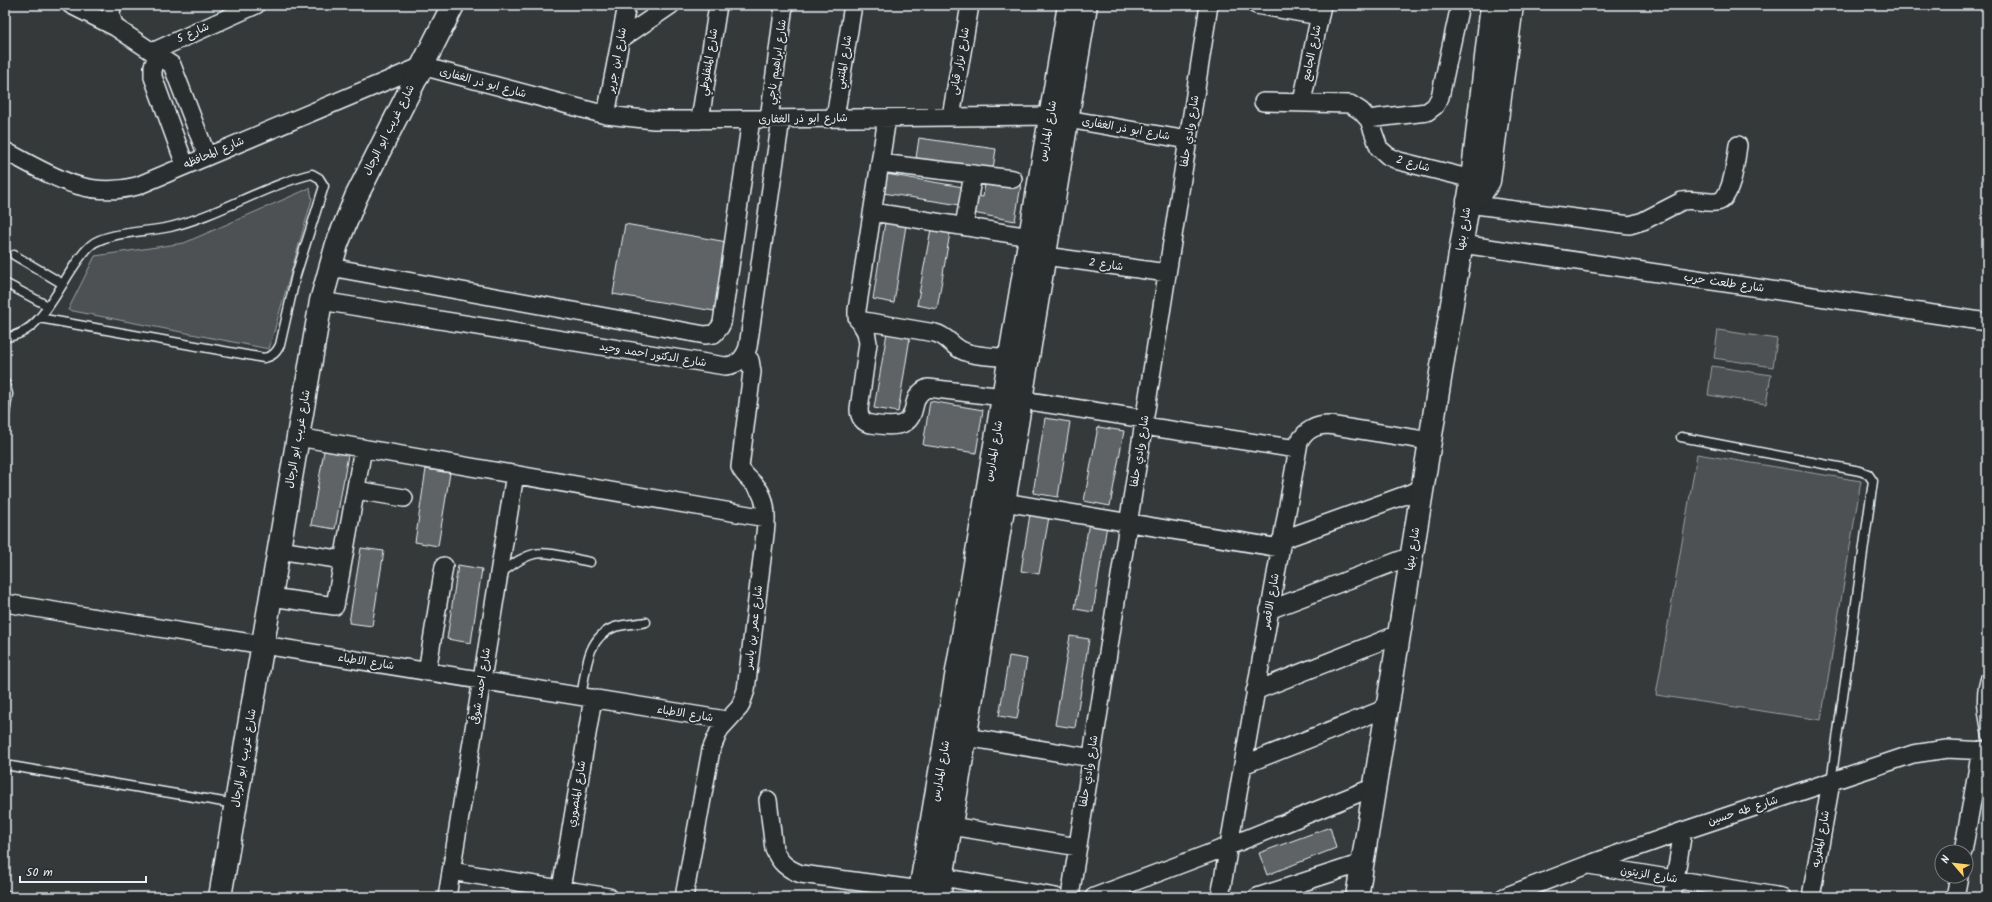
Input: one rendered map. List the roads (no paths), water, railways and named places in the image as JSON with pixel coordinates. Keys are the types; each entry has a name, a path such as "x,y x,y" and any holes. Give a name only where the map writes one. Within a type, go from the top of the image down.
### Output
{"main road":[{"name":"شارع المدارس","path":"930,890 1012,399 1045,256 1069,5"},
{"name":"شارع المدارس","path":"930,890 951,826 1004,502 1012,399 1010,358 1030,237 1086,5"},
{"name":"شارع بنها","path":"1357,897 1472,179 1492,5"},
{"name":"شارع بنها","path":"1468,203 1480,195 1485,188 1491,173 1512,5"},
{"name":"شارع غريب ابو الرجال","path":"220,897 321,301 330,268 356,197 422,66 450,6"}],"street":[{"path":"72,5 115,27 169,62 174,69 207,156"},
{"path":"112,5 111,16 115,27"},
{"name":"شارع 5","path":"155,54 256,5"},
{"name":"شارع ابن جرير","path":"606,115 627,5"},
{"path":"621,39 671,5"},
{"name":"شارع المنفلوطي","path":"700,120 718,5"},
{"name":"شارع ابراهيم ناجي","path":"775,119 784,5"},
{"name":"شارع المتنبي","path":"835,118 852,5"},
{"name":"شارع نزار قبانى","path":"951,117 970,5"},
{"name":"شارع وادي حلفا","path":"1070,897 1209,5"},
{"path":"1256,5 1321,10"},
{"path":"1368,119 1422,112 1435,106 1440,97 1460,5"},
{"name":"شارع الجامع","path":"1302,102 1321,10"},
{"path":"155,54 153,66 154,77 185,165"},
{"name":"شارع ابو ذر الغفارى","path":"422,66 606,115 641,120 951,117 1059,118 1188,140"},
{"name":"شارع المحافظه","path":"5,151 65,181 93,190 123,190 137,186 422,66"},
{"name":"شارع 2","path":"1263,102 1350,104 1361,110 1368,119 1379,148 1388,156 1399,161 1472,179"},
{"path":"887,118 857,310 858,320 868,339 859,409 860,417 866,423 898,427 902,425 910,419 921,392 928,388 1012,399 1297,449"},
{"path":"330,268 705,335 714,334 722,323 751,119"},
{"path":"746,355 775,119"},
{"path":"1468,203 1630,225 1643,221 1682,201 1689,200 1716,202 1725,198 1729,190 1738,145"},
{"path":"880,163 1013,179"},
{"path":"964,226 973,174"},
{"path":"873,212 1030,237"},
{"name":"شارع طلعت حرب","path":"1462,244 1987,322"},
{"name":"شارع 2","path":"1045,256 1167,273"},
{"name":"شارع الدكتور احمد وحيد","path":"321,301 725,366 733,366 746,355"},
{"path":"858,320 935,333 946,337 957,348 965,352 1010,358"},
{"name":"شارع عمر بن ياسر","path":"684,897 711,750 715,739 726,720 740,707 746,690 766,518 760,491 740,467 752,372 750,360 746,355"},
{"name":"شارع الاقصر","path":"1220,897 1297,449 1303,436 1308,431 1321,425 1430,441"},
{"path":"298,437 766,518"},
{"path":"271,597 335,606 363,448"},
{"name":"شارع احمد شوقى","path":"446,897 515,474"},
{"path":"1004,502 1128,523 1280,544 1422,489"},
{"path":"356,490 404,498"},
{"path":"279,550 343,560"},
{"path":"1269,610 1412,556"},
{"path":"427,672 444,566"},
{"name":"شارع الاطباء","path":"5,603 726,720"},
{"path":"1256,691 1399,634"},
{"name":"شارع المنصوري","path":"561,889 587,698"},
{"path":"1243,765 1387,708"},
{"path":"966,737 1092,758"},
{"path":"1965,844 1985,746"},
{"name":"شارع طه حسين","path":"1512,896 1587,865 1683,831 1913,754 1947,749 1985,746"},
{"name":"شارع المطريه","path":"1812,897 1831,782"},
{"path":"1094,897 1229,846 1374,787"},
{"path":"768,800 774,849 777,856 786,867 800,874 930,890 1056,897"},
{"path":"951,826 1078,847"},
{"path":"1672,897 1683,831"},
{"path":"1257,897 1362,863"},
{"name":"شارع الزيتون","path":"1587,865 1782,897"},
{"path":"451,871 609,897"},
{"path":"1955,897 1957,884"}],"lane":[{"path":"5,337 19,335 27,331 48,306 92,244 107,237 171,226 312,174 320,178 324,186 296,275 280,345 277,352 271,356 264,358 39,318"},
{"path":"14,256 63,284"},
{"path":"5,283 48,306"},
{"path":"5,383 8,394 5,414"},
{"path":"1681,438 1860,471 1868,474 1873,481 1831,782"},
{"path":"498,575 523,558 532,554 542,553 590,562"},
{"path":"587,698 591,649 597,640 605,632 615,627 646,622"},
{"path":"1985,746 1981,691 1987,673"},
{"path":"5,765 236,804"}]}
